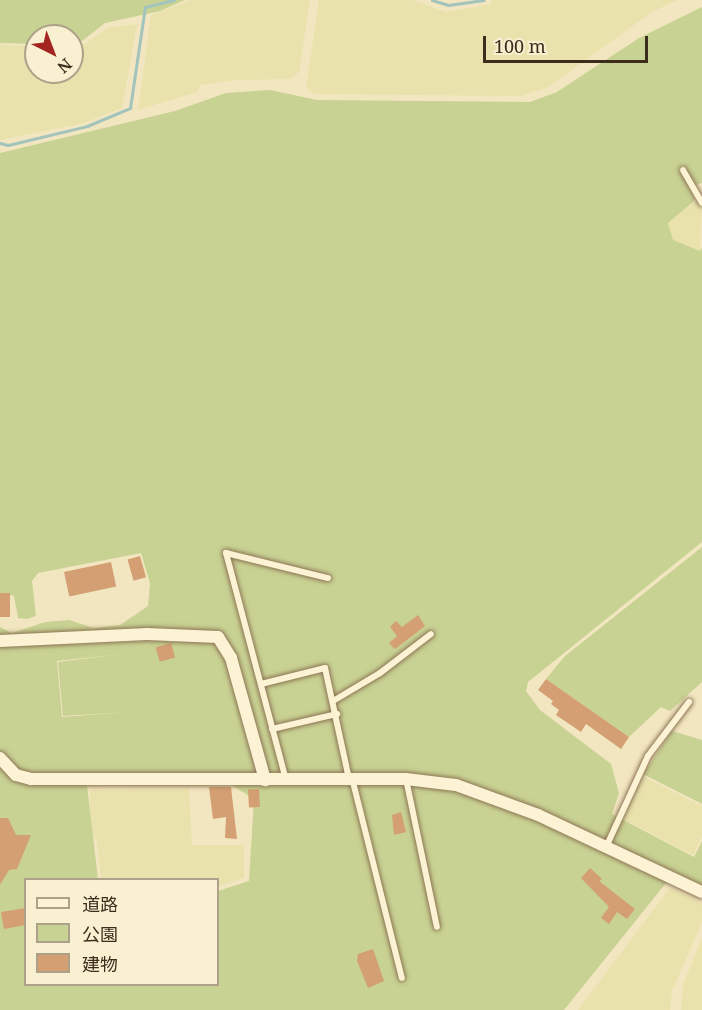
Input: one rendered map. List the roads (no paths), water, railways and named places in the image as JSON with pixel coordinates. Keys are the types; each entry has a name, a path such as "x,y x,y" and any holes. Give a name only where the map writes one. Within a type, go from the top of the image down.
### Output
{"street":[{"path":"0,641 147,634 218,637 231,658 265,780"},
{"path":"0,758 16,775 31,779 183,776 286,781 351,778 428,779 477,792 607,845 702,892"}],"lane":[{"path":"683,170 702,203"},
{"path":"286,781 226,553 328,578"},
{"path":"333,701 380,674 431,634"},
{"path":"261,684 325,668 402,978"},
{"path":"607,845 648,756 689,702"},
{"path":"272,729 337,714"},
{"path":"406,779 437,927"}],"waterway":[{"path":"0,143 8,145 87,126 130,108 145,7 174,0"},
{"path":"432,0 448,5 484,0"}]}
